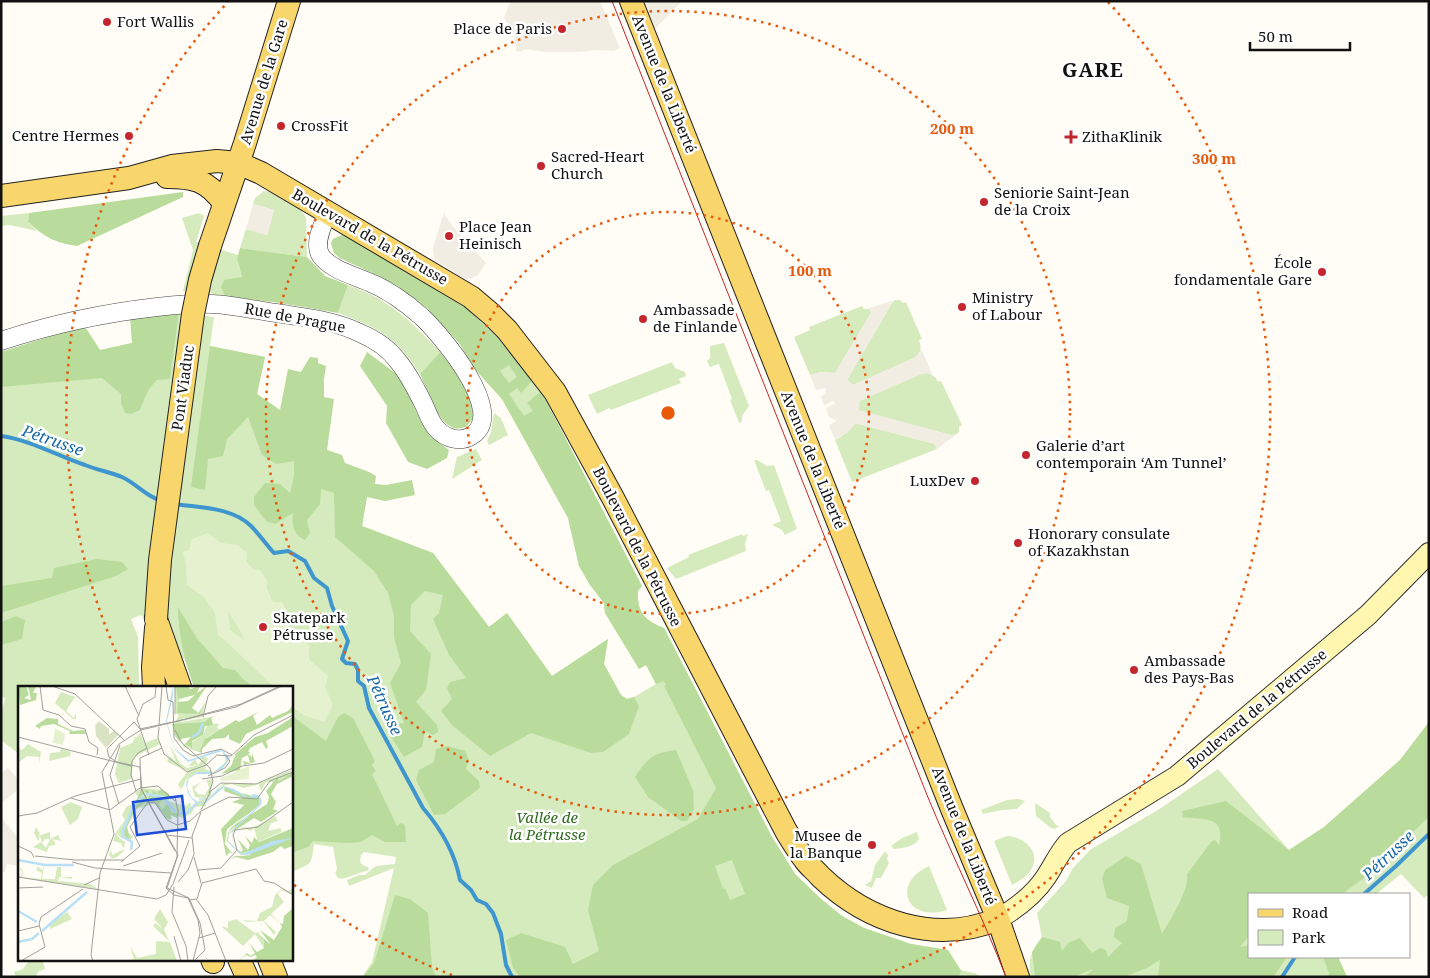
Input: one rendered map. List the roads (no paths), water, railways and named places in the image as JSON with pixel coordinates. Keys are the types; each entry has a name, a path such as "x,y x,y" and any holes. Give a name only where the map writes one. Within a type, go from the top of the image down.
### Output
{"main road":[{"name":"Avenue de la Gare","path":"238,163 289,1"},
{"name":"Avenue de la Liberté","path":"631,1 955,818 998,919 1018,977"},
{"name":"Boulevard de la Pétrusse","path":"129,178 172,166 217,161 238,163 261,173 471,297 491,314 507,330 555,392 614,498 786,831 805,862 840,894 892,922 936,930 959,930 980,926 998,919 1013,910 1038,887 1068,843 1177,776 1368,615 1429,553"},
{"name":"Pont Viaduc","path":"156,619 160,560 193,314 210,246 238,163"},
{"path":"1,196 129,178 185,177 194,178 211,187 224,203"},
{"path":"154,686 153,667 156,619"},
{"path":"156,619 168,686"},
{"path":"156,619 180,686"},
{"path":"239,960 247,977"},
{"path":"269,960 276,977"}],"street":[{"name":"Rue de Prague","path":"1,341 96,316 122,311 196,303 215,304 314,319 337,324 360,333 381,345 397,359 412,381 437,430 447,437 459,440 471,436 480,428 483,416 482,404 464,370 447,344 411,307 375,284 327,262 320,254 319,242 322,226 328,212"}],"waterway":[{"name":"Pétrusse","path":"1,436 23,441 90,467 122,477 150,496 161,501"},
{"name":"Pétrusse","path":"175,504 215,509 235,515 251,526 274,553 288,551 305,561 314,578 327,588 332,606 348,641 342,659 346,663 355,664 358,670 358,681 364,686 369,708 423,808 436,824 446,842 455,860 460,880 471,890 477,900 486,904 493,913 501,934 506,965 512,977"},
{"name":"Pétrusse","path":"1365,893 1429,834"},
{"name":"Pétrusse","path":"1282,977 1294,958"}],"tram line":[{"path":"612,1 927,795 1006,977"}],"place":[{"name":"Fort Wallis","path":"107,22"},
{"name":"Place de Paris","path":"562,29"},
{"name":"CrossFit","path":"281,126"},
{"name":"Centre Hermes","path":"129,136"},
{"name":"ZithaKlinik","path":"1071,137"},
{"name":"Sacred-Heart Church","path":"541,166"},
{"name":"Seniorie Saint-Jean de la Croix","path":"984,202"},
{"name":"Place Jean Heinisch","path":"449,236"},
{"name":"École fondamentale Gare","path":"1322,272"},
{"name":"Ministry of Labour","path":"962,307"},
{"name":"Ambassade de Finlande","path":"643,319"},
{"name":"Galerie d’art contemporain ‘Am Tunnel’","path":"1026,455"},
{"name":"LuxDev","path":"975,481"},
{"name":"Honorary consulate of Kazakhstan","path":"1018,543"},
{"name":"Skatepark Pétrusse","path":"263,627"},
{"name":"Ambassade des Pays-Bas","path":"1134,670"},
{"name":"Musee de la Banque","path":"872,845"}],"district":[{"name":"GARE","path":"1093,70"}],"park label":[{"name":"Vallée de la Pétrusse","path":"547,826"}]}
